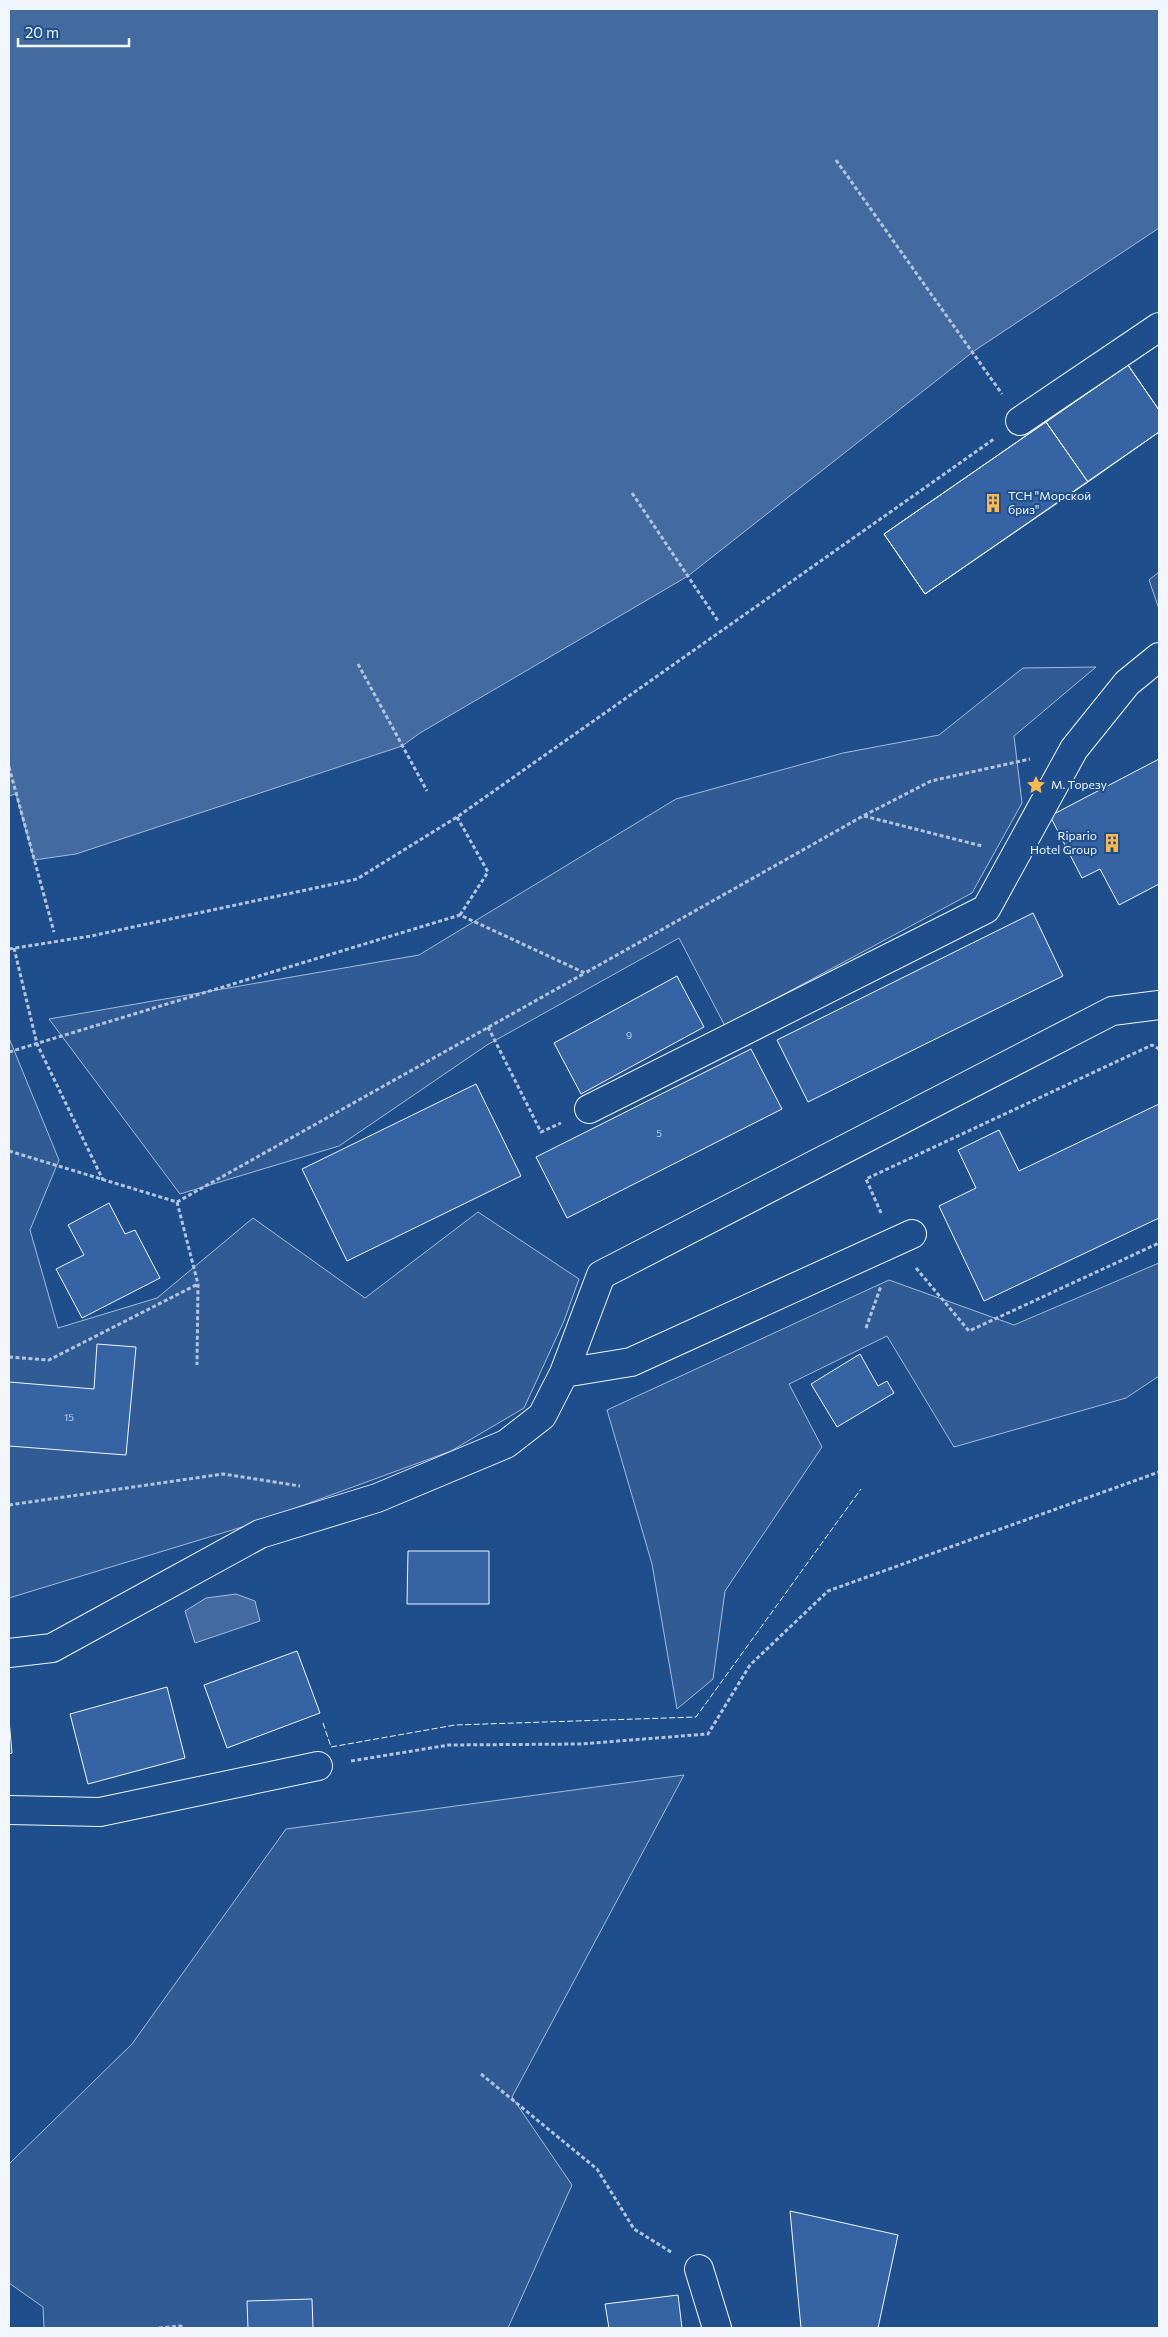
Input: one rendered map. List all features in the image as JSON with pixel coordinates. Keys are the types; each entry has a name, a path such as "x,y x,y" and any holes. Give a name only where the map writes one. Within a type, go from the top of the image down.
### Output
{"street":[{"path":"1013,410 1159,327"},
{"path":"589,1109 986,909 1074,749 1127,683 1159,657"},
{"path":"9,1653 52,1648 260,1534 377,1498 506,1444 542,1416 564,1372 601,1274 1112,1011 1159,1005"},
{"path":"564,1372 631,1362 904,1238"},
{"path":"9,1810 100,1812 318,1766"},
{"path":"699,2269 717,2328"}],"path":[{"path":"9,949 91,936 357,879 457,817 1013,410 836,160"},
{"path":"632,493 718,621"},
{"path":"358,664 427,791"},
{"path":"9,1151 177,1202 863,816 931,782 1074,749"},
{"path":"9,767 54,932"},
{"path":"863,816 1017,854"},
{"path":"9,1052 460,915 488,872 457,817"},
{"path":"460,915 585,973"},
{"path":"14,948 37,1044 103,1180"},
{"path":"488,1027 541,1132 589,1109"},
{"path":"1159,1049 1152,1045 866,1179 904,1238 969,1331 1159,1243"},
{"path":"177,1202 198,1284 197,1365"},
{"path":"9,1357 49,1360 198,1284"},
{"path":"318,1766 449,1745 580,1744 708,1734 750,1665 828,1591 1159,1472"},
{"path":"9,1505 223,1474 310,1487"},
{"path":"480,2074 597,2169 634,2229 699,2269"},
{"path":"159,2328 181,2326 182,2328"}],"shaded area":[{"path":"9,9 1159,9 1159,228 974,351 688,576 420,733 402,746 76,854 34,860 16,794 9,796"},
{"path":"1159,572 1159,609 1149,580"},
{"path":"1096,667 1014,736 1022,803 972,893 725,1026 679,938 487,1045 339,1146 180,1194 49,1019 419,955 676,799 843,753 939,735 1023,668"},
{"path":"9,1038 59,1160 30,1230 58,1328 157,1298 253,1218 365,1298 478,1212 579,1279 564,1321 524,1408 451,1451 252,1524 9,1598"},
{"path":"1159,1263 1159,1376 1126,1398 954,1447 887,1336 789,1384 822,1447 725,1591 713,1679 677,1709 652,1564 607,1410 889,1280 1014,1325"},
{"path":"236,1594 255,1601 260,1621 195,1643 185,1611 206,1598"},
{"path":"684,1775 512,2097 572,2185 508,2328 44,2328 43,2307 9,2283 9,2164 132,2044 286,1829"}],"building":[{"path":"1128,365 1159,410 1159,432 1088,482 1046,422"},
{"name":"ТСН \"Морской бриз\"","path":"1128,365 1159,410 1159,432 925,594 884,534"},
{"name":"ТСН \"Морской бриз\"","path":"1046,422 1088,482 925,594 884,534"},
{"name":"Ripario Hotel Group","path":"1159,759 1159,884 1119,905 1100,869 1082,878 1050,816"},
{"path":"1033,913 1063,976 808,1102 777,1040"},
{"path":"677,976 704,1027 581,1094 554,1043"},
{"path":"751,1049 782,1109 567,1218 536,1157"},
{"path":"476,1084 521,1176 347,1261 302,1169"},
{"path":"1159,1104 1159,1218 984,1301 939,1206 976,1188 958,1150 999,1130 1019,1171"},
{"path":"109,1203 125,1234 135,1230 160,1278 82,1318 56,1269 84,1255 68,1225"},
{"path":"97,1344 136,1347 126,1455 9,1446 9,1382 94,1389"},
{"path":"860,1354 878,1386 887,1381 894,1393 837,1427 811,1384"},
{"path":"408,1551 489,1551 489,1604 407,1604"},
{"path":"297,1651 320,1713 227,1748 204,1685"},
{"path":"167,1687 185,1758 88,1784 70,1714"},
{"path":"9,1720 12,1753 9,1754"},
{"path":"790,2211 898,2235 878,2328 801,2328"},
{"path":"678,2295 682,2328 609,2328 605,2304"},
{"path":"312,2299 313,2328 248,2328 247,2301"}],"fence":[{"path":"323,1723 331,1747 455,1725 696,1717 861,1489"}],"place":[{"name":"ТСН \"Морской бриз\"","path":"993,503"},
{"name":"М. Торезу","path":"1036,785"},
{"name":"Ripario Hotel Group","path":"1112,843"}]}
